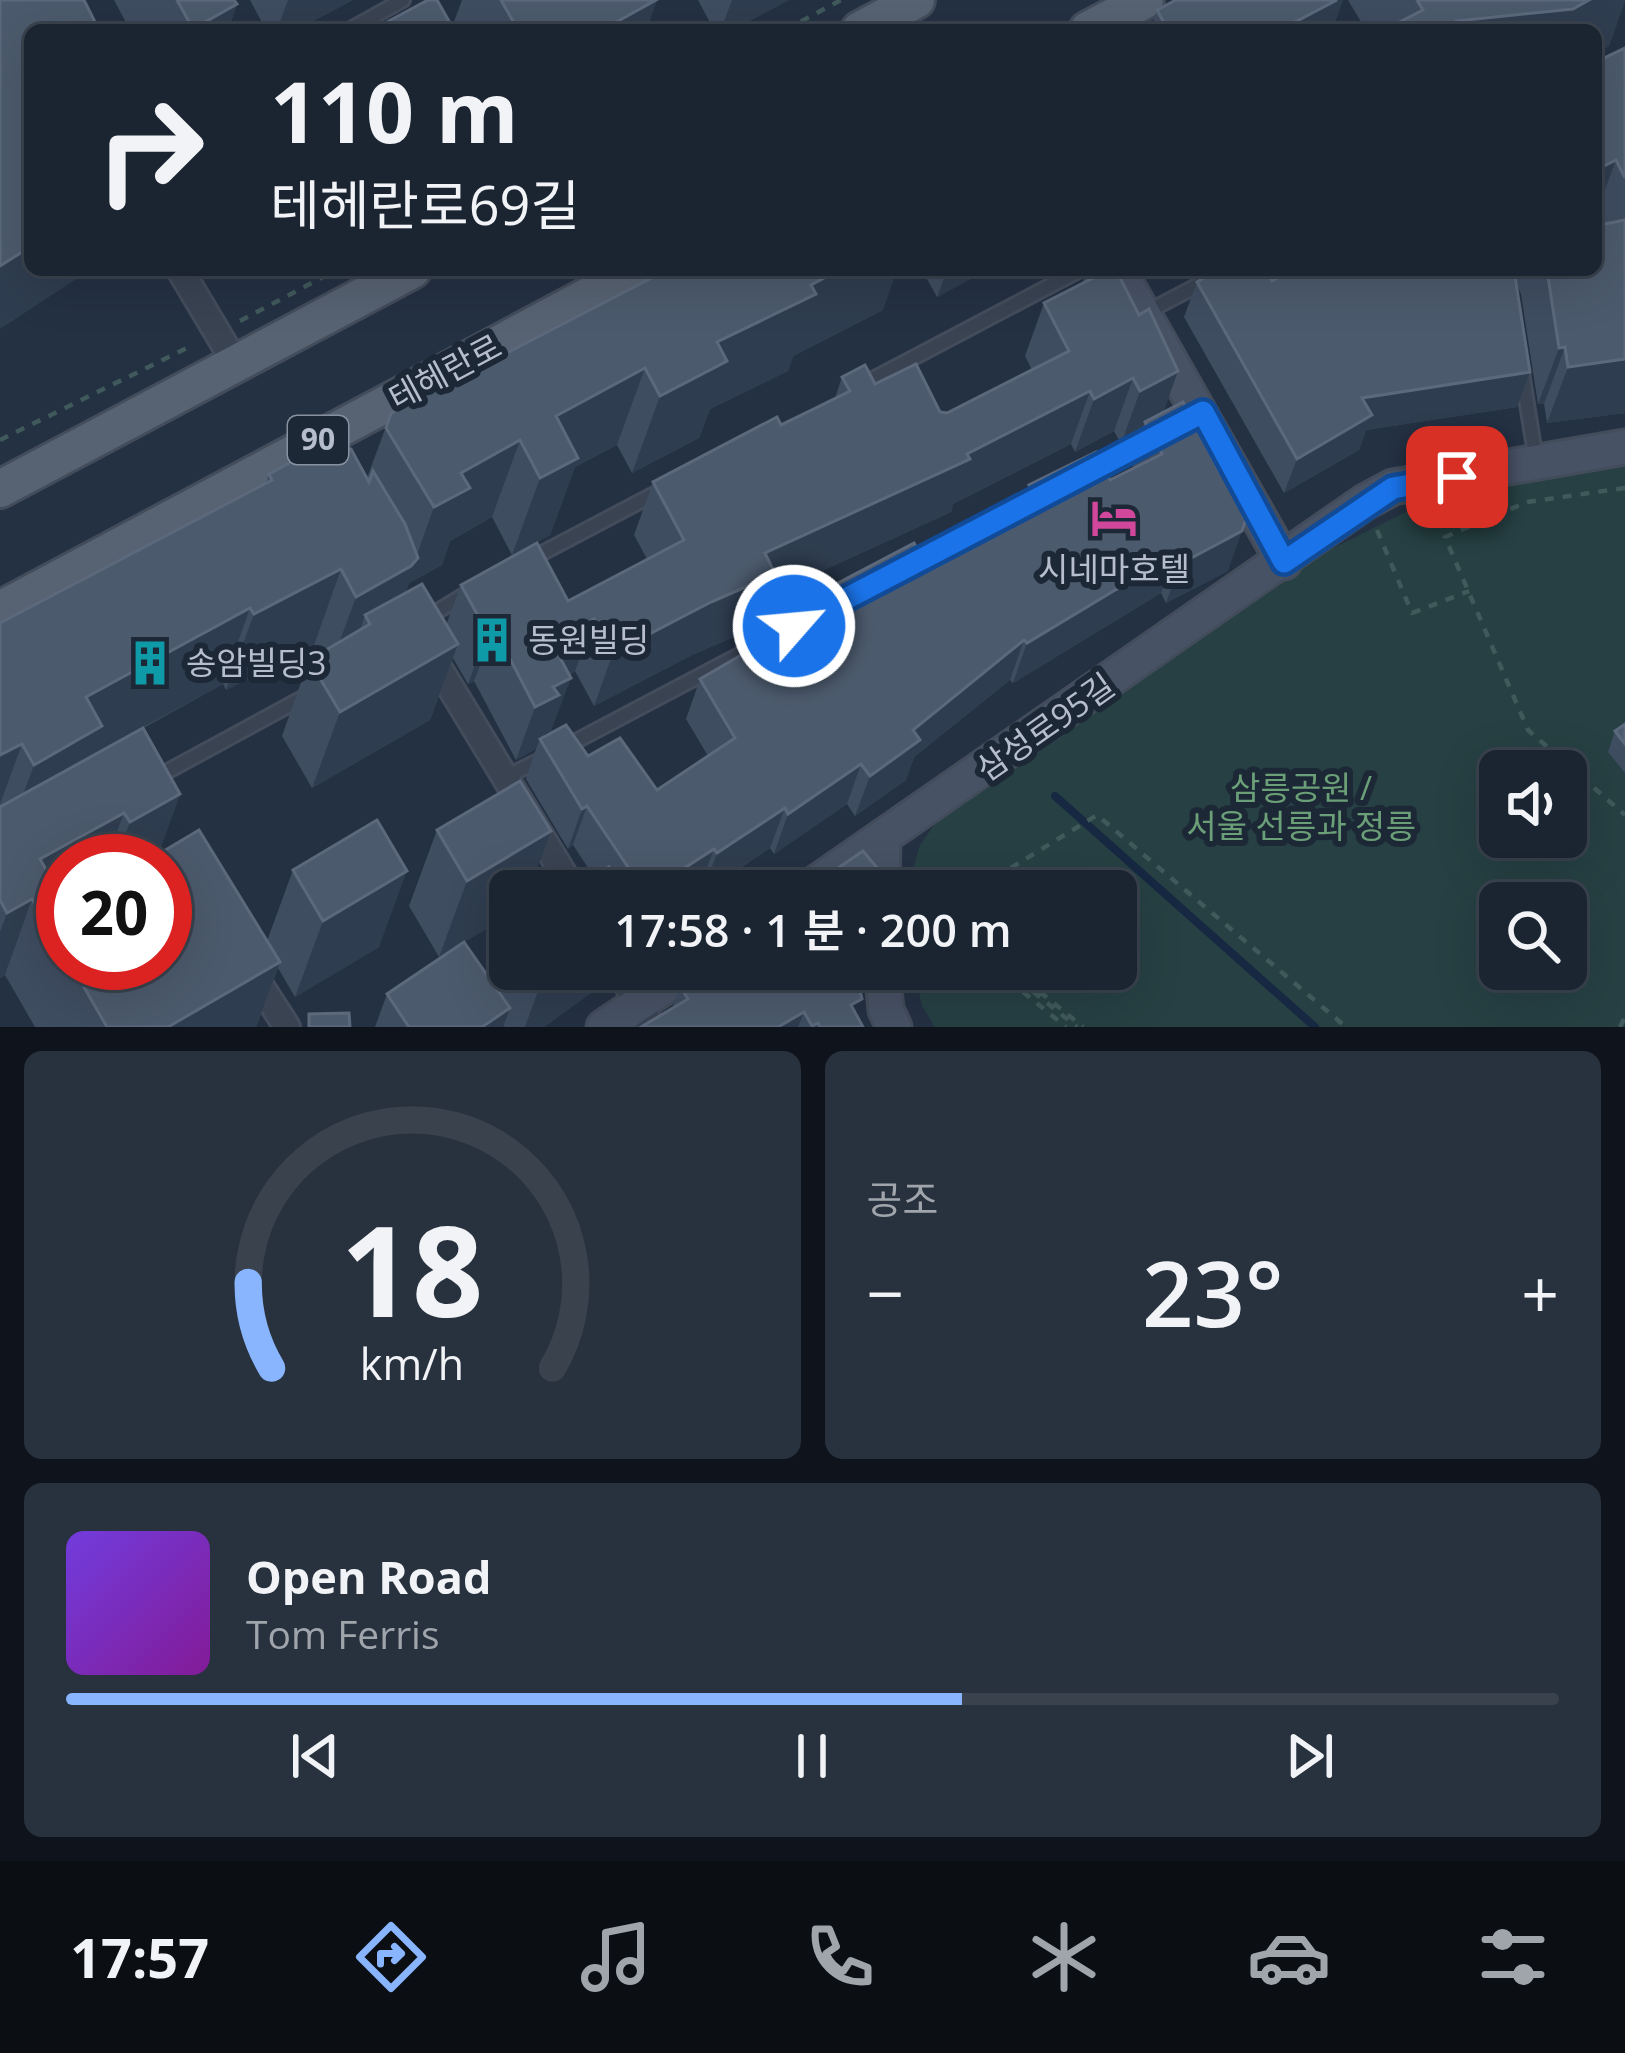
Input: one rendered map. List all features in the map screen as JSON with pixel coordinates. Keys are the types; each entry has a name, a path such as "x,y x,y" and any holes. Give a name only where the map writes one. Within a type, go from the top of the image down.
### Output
{"main road":[{"path":"871,24 916,0"},
{"path":"1099,24 1145,0"},
{"path":"0,489 226,349 398,276"},
{"name":"테헤란로","path":"0,610 310,459 627,276"}],"street":[{"path":"183,276 226,349"},
{"path":"1122,276 1193,418 1284,562"},
{"name":"삼성로95길","path":"837,870 1365,502 1393,488 1625,447"},
{"path":"410,620 562,870"},
{"path":"882,870 883,838"},
{"path":"237,947 287,1027"},
{"path":"631,990 646,1016"},
{"path":"604,1027 646,1016 671,990"},
{"path":"884,990 894,1027"}],"lane":[{"path":"360,24 403,0"},
{"path":"851,390 1069,276"},
{"path":"1144,314 1216,276"},
{"path":"1522,367 1536,461"},
{"path":"1077,478 1161,434"},
{"path":"519,565 685,478"},
{"path":"410,620 477,587"},
{"path":"508,776 782,633"},
{"path":"142,798 332,682"}],"path":[{"path":"796,24 841,0"},
{"path":"0,440 226,349 328,276"},
{"path":"1625,488 1526,502 1445,537 1528,730 1625,815"},
{"path":"1365,502 1412,613 1469,591"},
{"path":"1007,870 1097,815 1346,1027"},
{"path":"1020,990 1066,1027"},
{"path":"1034,990 1080,1027"},
{"path":"1620,1027 1625,1017"}],"green space":[{"name":"삼릉공원 / 서울 선릉과 정릉","path":"1625,461 1625,1027 935,1027 919,990 1137,990 1137,870 912,870 920,845 941,815 1295,567 1416,507 1554,472"}],"building":[{"path":"0,0 84,0 96,24 24,24 24,251 0,266"},
{"path":"177,0 234,0 237,4 202,24 190,24"},
{"path":"428,0 437,0 451,24 383,24"},
{"path":"501,0 656,0 613,24 515,24"},
{"path":"1176,0 1337,0 1291,24 1165,24 1157,10"},
{"path":"1417,0 1589,0 1573,9 1459,24 1396,24 1423,10"},
{"path":"1625,48 1625,178 1616,160 1602,167 1602,59"},
{"path":"1625,220 1625,359 1568,367 1565,347 1559,348 1548,276 1602,276 1602,224"},
{"path":"655,276 828,276 811,285 816,294 717,342 727,361 660,396 645,368 556,416 578,458 540,478 520,440 461,473 470,488 434,507 386,428 391,413"},
{"path":"1119,276 1139,315 1149,309 1178,371 1140,391 1133,378 1094,399 1090,391 967,454 970,459 765,553 778,580 759,590 755,583 711,602 613,653 594,619 551,641 571,678 553,687 559,695 535,707 494,628 487,632 461,585 537,543 568,601 684,540 653,482 777,417 781,425 850,391 842,377 865,365 875,384 916,364 940,412 947,413 1069,351 1044,303 1093,278"},
{"path":"1207,276 1269,276 1272,281 1281,276 1515,276 1530,372 1362,398 1372,415 1297,459 1197,282"},
{"path":"1183,402 1219,471 1231,465 1251,504 1242,531 1180,564 1175,554 1027,643 1024,640 913,730 920,740 870,776 861,764 788,814 785,808 717,853 714,849 682,870 630,870 587,806 582,809 540,739 566,725 588,756 620,738 657,790 735,738 700,679 772,637 764,622 914,543 920,555 982,523 978,516 1031,489 1029,485 1096,452 1110,480 1162,454 1145,422"},
{"path":"316,449 351,449 369,482 373,471 405,524 418,558 411,566 356,597 341,569 254,614 250,608 86,697 102,726 34,765 22,744 0,755 0,623 272,480 269,474"},
{"path":"422,584 458,644 340,712 309,660 370,624 365,615"},
{"path":"1625,724 1625,744 1615,731"},
{"path":"143,728 180,794 130,822 124,813 86,834 36,834 36,906 32,899 7,913 0,900 0,807"},
{"path":"520,781 551,831 467,881 437,830"},
{"path":"377,820 407,871 323,921 293,870"},
{"path":"199,830 280,962 168,1027 107,1027 86,990 192,990 192,834"},
{"path":"863,851 878,869 878,870 835,870"},
{"path":"464,942 489,978 489,990 497,990 510,1008 482,1027 409,1027 387,994"},
{"path":"682,990 860,990 862,999 851,1005 863,1027 812,1026 804,1012 778,1027 641,1027 688,999"},
{"path":"349,1013 350,1027 309,1027 309,1014"}],"waterway":[{"path":"1055,796 1315,1027"}],"place":[{"name":"시네마호텔","path":"1114,518"},
{"name":"동원빌딩","path":"492,640"},
{"name":"송암빌딩3","path":"150,663"}],"route":[{"path":"794,626 1203,412 1284,562 1365,502 1393,488 1457,477"}]}
